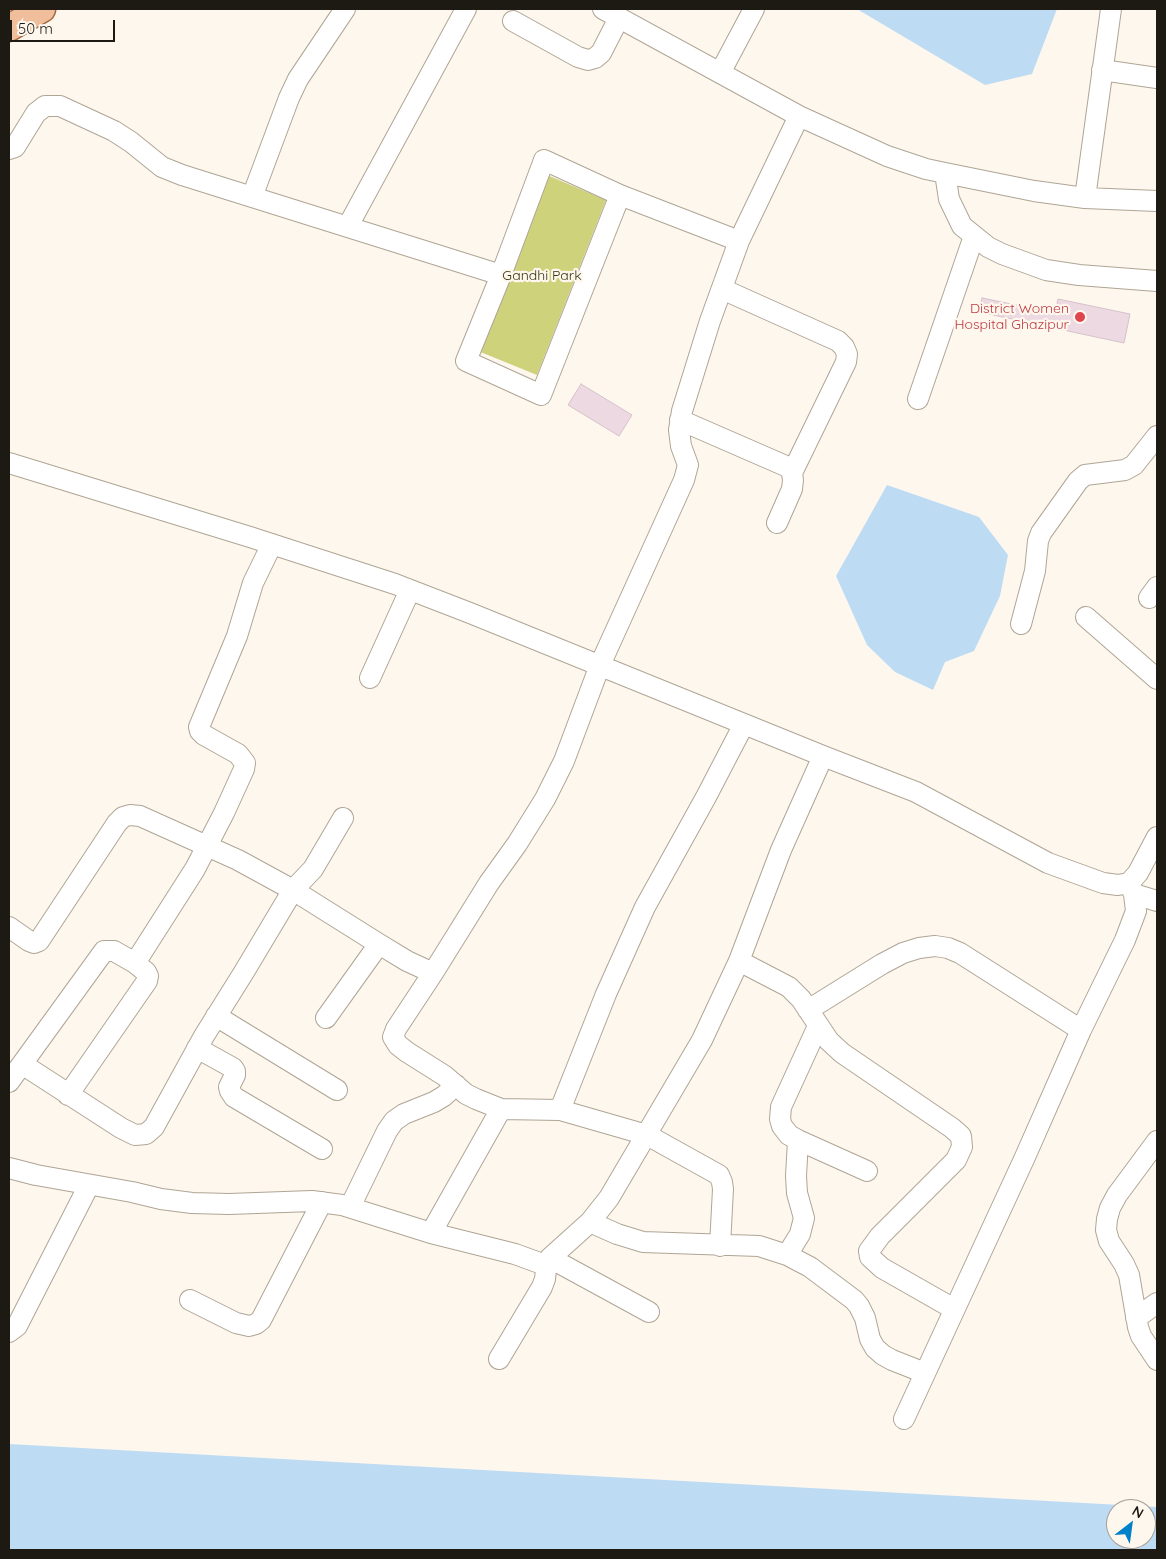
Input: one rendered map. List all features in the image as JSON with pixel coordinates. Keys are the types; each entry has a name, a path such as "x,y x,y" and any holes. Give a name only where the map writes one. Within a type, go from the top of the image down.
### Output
{"main road":[{"path":"9,28 42,9"}],"street":[{"path":"252,197 298,79 345,9"},
{"path":"348,226 466,9"},
{"path":"720,73 754,9"},
{"path":"1085,198 1111,9"},
{"path":"513,21 578,57 588,60 596,58 601,53 611,13 799,116 887,156 926,169 1034,191 1085,198 1157,201"},
{"path":"1102,70 1157,78"},
{"path":"9,149 15,147 36,113 45,106 60,106 114,131 162,167 502,275"},
{"path":"720,1246 723,1190 719,1175 647,1135 560,1110 501,1109 476,1099 466,1094 445,1076 406,1052 393,1037 396,1028 433,973 489,882 517,844 545,799 564,761 600,665 684,480 688,465 681,446 679,430 682,411 739,241 799,116"},
{"path":"620,194 541,395 466,361 502,275 544,160 620,194 739,241"},
{"path":"945,173 949,199 962,226 988,247 1046,270 1079,275 1157,281"},
{"path":"918,399 974,236"},
{"path":"722,289 838,341 844,346 847,354 846,362 792,473"},
{"path":"680,420 788,467 792,473 792,490 777,523"},
{"path":"1021,624 1036,566 1038,541 1041,532 1078,481 1085,476 1125,470 1134,464 1157,436"},
{"path":"9,463 272,544 410,590 916,792 1048,863 1103,882 1132,888 1157,901"},
{"path":"135,964 195,869 244,770 245,763 238,754 204,734 200,731 199,727 235,643 253,583 272,544"},
{"path":"370,678 410,590"},
{"path":"1086,617 1157,679"},
{"path":"560,1110 606,994 645,907 744,724"},
{"path":"499,1359 546,1279 548,1262 590,1222 609,1198 702,1040 739,961 781,850 822,756"},
{"path":"9,927 29,941 39,941 117,823 123,817 130,815 140,816 238,860 293,890 407,961 433,973"},
{"path":"22,1064 121,1128 136,1134 146,1134 154,1127 197,1048 293,890 313,869 343,818"},
{"path":"904,1419 1081,1030 1125,940 1136,911 1132,888 1157,836"},
{"path":"326,1018 379,944"},
{"path":"867,1170 789,1135 782,1126 780,1119 781,1107 813,1018 882,964 903,953 919,948 935,946 948,948 960,953 1081,1030"},
{"path":"9,1082 104,951 114,951 146,972 148,976 147,981 68,1095"},
{"path":"739,961 789,988 801,999 829,1041 961,1136 962,1147 956,1160 880,1236 869,1251 870,1257 882,1268 954,1309"},
{"path":"216,1016 337,1090"},
{"path":"197,1048 233,1068 235,1071 229,1087 234,1097 322,1149"},
{"path":"350,1207 386,1132 394,1121 404,1114 434,1102 456,1085"},
{"path":"432,1233 501,1109"},
{"path":"787,1255 800,1234 804,1218 797,1193 798,1140"},
{"path":"1157,1141 1117,1195 1110,1208 1106,1230 1109,1241 1129,1275 1141,1336 1157,1360"},
{"path":"9,1168 161,1199 228,1204 312,1201 350,1207 432,1233 548,1262 649,1312"},
{"path":"9,1332 17,1326 89,1185"},
{"path":"190,1300 236,1323 249,1326 256,1324 261,1320 322,1202"},
{"path":"590,1222 643,1242 759,1246 787,1255 810,1267 854,1300 865,1318 870,1340 883,1355 925,1373"},
{"path":"1136,1318 1157,1303"}],"green space":[{"name":"Gandhi Park","path":"547,175 606,200 537,375 478,351"}],"water":[{"path":"857,9 1057,9 1032,74 985,85"},
{"path":"887,485 979,517 1008,555 1000,596 974,651 945,662 933,690 895,672 867,645 836,576"},
{"path":"9,1444 1106,1504 1106,1549 1156,1549 1157,1507 1157,1550 9,1550"}],"building":[{"path":"982,298 1055,313 1058,299 1130,314 1124,343 979,312"},
{"path":"581,384 632,415 619,436 568,405"}],"place":[{"name":"District Women Hospital Ghazipur","path":"1080,317"}]}
